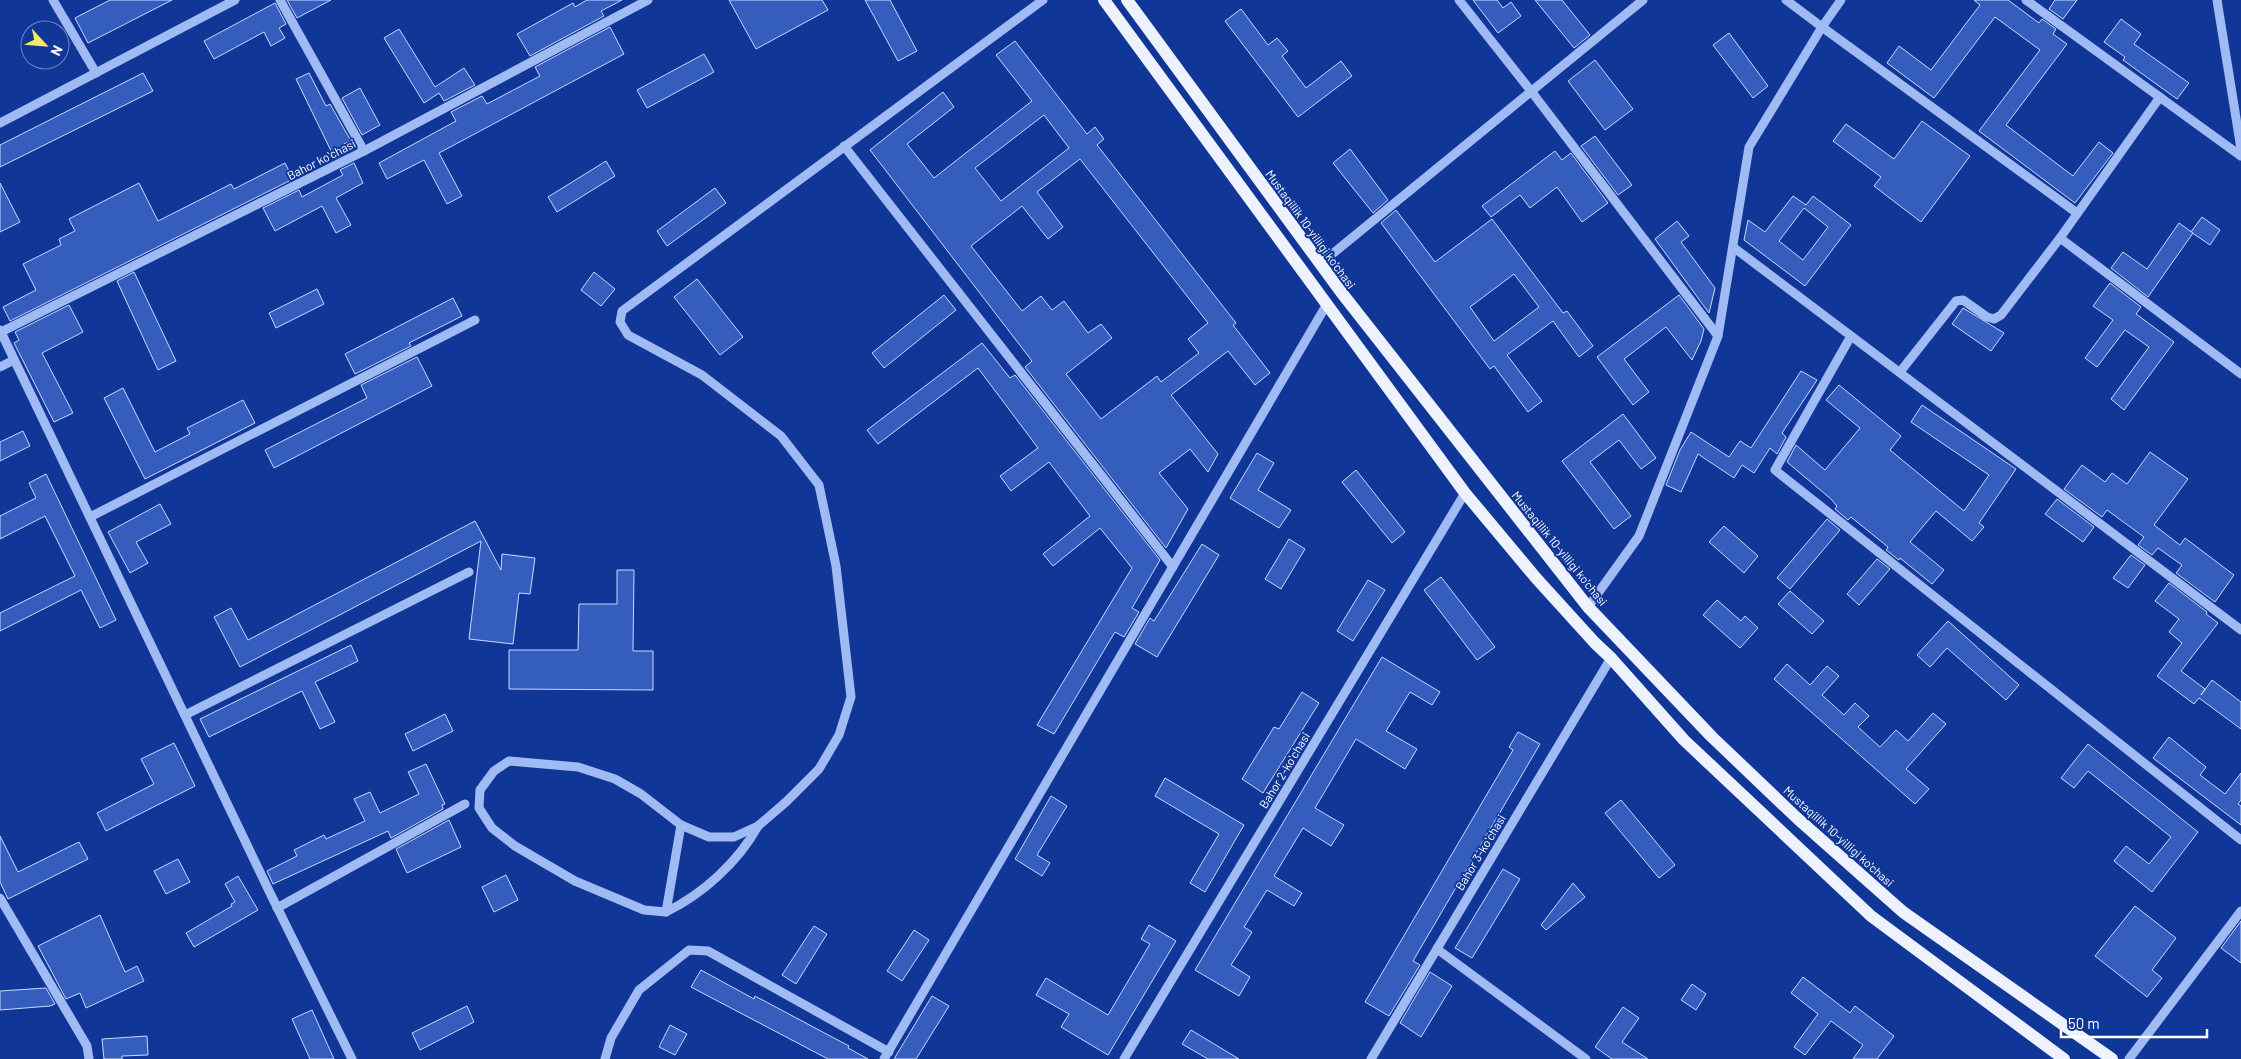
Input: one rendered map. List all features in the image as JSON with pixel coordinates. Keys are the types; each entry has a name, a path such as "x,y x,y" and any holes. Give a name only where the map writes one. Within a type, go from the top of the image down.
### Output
{"main road":[{"path":"1104,0 1465,493 1536,578 1684,740 1872,916 2064,1059"},
{"name":"Mustaqillik 10-yilligi ko'chasi","path":"1127,0 1320,264 1588,607 1712,737 1798,819 1903,912 2112,1059"}],"street":[{"path":"53,0 96,72"},
{"path":"0,123 234,0"},
{"path":"280,0 364,151"},
{"name":"Bahor koʻchasi","path":"0,331 364,151 648,0"},
{"path":"758,826 750,840 712,881 686,902 666,912 644,910 583,885 515,846 492,828 479,808 480,790 494,771 509,761 578,768 615,779 641,794 681,825 709,837 734,837 758,826 786,802 819,769 839,735 851,697 836,566 819,485 781,436 702,375 628,335 620,322 622,310 1043,0"},
{"path":"1459,0 1718,336"},
{"path":"1320,264 1643,0"},
{"path":"1786,0 2077,213"},
{"path":"1588,607 1639,536 1718,336 1749,147 1822,26 1841,0"},
{"path":"2026,0 2241,156"},
{"path":"2217,0 2241,149"},
{"path":"1900,372 1956,301 1963,300 1994,319 2001,315 2060,238 2160,97"},
{"path":"844,146 1172,567"},
{"path":"2060,238 2241,374"},
{"path":"1733,246 2241,630"},
{"path":"605,1059 610,1038 639,990 689,950 708,950 886,1056 1327,304"},
{"path":"90,517 475,320"},
{"path":"0,331 184,715 352,1059"},
{"path":"1851,336 1775,470 2241,840"},
{"path":"0,367 14,360"},
{"name":"Bahor 2-koʻchasi","path":"1124,1059 1465,493"},
{"path":"184,715 469,572"},
{"name":"Bahor 3-koʻchasi","path":"1371,1059 1611,658"},
{"path":"278,908 465,804"},
{"path":"666,912 681,825"},
{"path":"0,898 87,1046 89,1059"},
{"path":"2129,1059 2241,911"},
{"path":"1437,950 1586,1059"}],"building":[{"path":"110,0 172,0 88,43 75,18"},
{"path":"287,0 331,0 297,18"},
{"path":"587,0 622,0 601,11 604,16 530,56 517,34 573,3 575,7"},
{"path":"729,0 822,0 828,10 756,49"},
{"path":"865,0 890,0 917,51 898,61"},
{"path":"1473,0 1497,0 1503,8 1511,2 1521,16 1498,33"},
{"path":"1535,0 1562,0 1590,35 1574,48"},
{"path":"1974,0 2008,0 2039,23 2042,19 2056,29 2053,34 2067,44 2006,125 2073,176 2099,142 2113,153 2075,203 1979,131 2040,50 1995,17 1934,98 1887,63 1899,46 1931,70 1980,5"},
{"path":"2055,0 2077,0 2063,19 2049,9"},
{"path":"275,3 286,24 279,28 285,38 271,46 264,32 214,59 204,41"},
{"path":"1241,9 1268,45 1277,38 1288,51 1282,56 1306,88 1341,61 1352,76 1298,117 1225,21"},
{"path":"2121,19 2141,34 2134,44 2189,83 2177,99 2123,60 2125,57 2104,42"},
{"path":"610,27 624,54 439,153 462,196 447,204 424,160 387,179 379,163 456,121 451,112 482,96 487,104 540,76 535,67"},
{"path":"399,29 435,87 464,68 475,85 444,101 439,93 424,103 384,38"},
{"path":"1729,33 1768,86 1753,98 1713,45"},
{"path":"1015,41 1087,134 1095,127 1104,139 1097,145 1236,323 1233,325 1270,373 1255,385 1228,351 1171,395 1218,454 1208,472 1190,449 1159,473 1188,509 1166,548 1025,367 1032,361 870,150 943,92 954,107 907,144 934,178 1032,101 996,55","holes":["1044,115 1069,148 1001,201 975,168","1080,159 1208,323 1188,339 1199,353 1161,382 1157,376 1101,419 1066,374 1112,338 1101,324 1088,333 1064,301 1052,310 1041,296 1022,311 971,246 1022,206 1048,239 1063,227 1037,192"]},
{"path":"704,54 714,72 647,108 637,90"},
{"path":"1595,60 1633,109 1605,130 1568,81"},
{"path":"143,73 153,91 0,167 0,145"},
{"path":"309,73 326,106 330,104 351,141 344,144 348,152 335,159 296,79"},
{"path":"360,88 380,125 362,135 342,98"},
{"path":"1922,121 1970,156 1921,222 1874,186 1881,177 1833,141 1846,124 1894,159"},
{"path":"1595,136 1632,185 1618,195 1581,146"},
{"path":"1350,149 1388,200 1373,213 1333,163"},
{"path":"1555,151 1562,160 1571,153 1608,203 1582,222 1557,187 1530,208 1520,195 1491,217 1482,206"},
{"path":"606,161 615,176 557,212 548,197"},
{"path":"285,163 293,179 10,321 3,307 36,290 23,264 61,245 59,239 75,231 69,219 139,183 158,221 231,184 234,189"},
{"path":"354,163 363,183 336,198 351,225 336,233 322,206 275,231 263,208 299,190 302,197 343,175 340,170"},
{"path":"0,183 20,222 0,232"},
{"path":"715,188 726,203 667,246 657,231"},
{"path":"1793,196 1806,205 1813,196 1851,225 1805,286 1744,240 1748,220 1765,232","holes":["1804,208 1828,227 1803,260 1779,241"]},
{"path":"1396,210 1435,262 1492,219 1563,313 1567,311 1593,346 1579,357 1553,321 1507,355 1542,401 1528,412 1494,366 1490,369 1381,223","holes":["1514,274 1539,307 1494,341 1470,307"]},
{"path":"2202,217 2220,230 2210,245 2191,232"},
{"path":"1677,221 1689,236 1681,242 1715,288 1709,313 1655,239"},
{"path":"2179,223 2193,233 2148,297 2111,268 2123,252 2147,269"},
{"path":"134,272 176,361 158,370 117,281"},
{"path":"594,272 615,289 601,306 581,290"},
{"path":"697,279 743,337 720,355 674,297"},
{"path":"2110,283 2141,307 2136,314 2174,342 2124,410 2111,399 2149,347 2125,330 2097,367 2085,358 2113,320 2093,306"},
{"path":"317,289 324,304 276,328 269,313"},
{"path":"944,295 956,310 884,368 872,353"},
{"path":"1679,295 1704,329 1701,341 1692,360 1666,327 1624,359 1649,392 1633,405 1597,357"},
{"path":"453,298 462,316 409,343 411,346 355,374 345,354"},
{"path":"69,305 83,332 42,353 73,413 54,422 14,343 19,340 15,332"},
{"path":"1963,308 2004,333 1991,351 1952,324"},
{"path":"982,343 1010,378 1015,375 1160,560 1132,608 1139,612 1124,637 1115,632 1054,734 1037,725 1132,568 1100,528 1053,566 1043,554 1090,516 1049,462 1011,491 1000,476 1038,448 978,368 878,444 867,430"},
{"path":"417,357 432,386 274,468 265,450 367,398 361,385"},
{"path":"1801,371 1817,380 1782,433 1786,437 1777,454 1770,448 1754,473 1742,465 1734,478 1698,454 1681,492 1666,485 1680,450 1691,432 1729,457 1740,441 1751,448"},
{"path":"1839,385 1901,436 1890,450 1964,511 1989,475 1911,422 1922,405 2016,469 1979,523 1984,527 1972,541 1936,511 1910,542 1944,570 1932,584 1900,558 1899,560 1886,550 1888,547 1851,517 1848,520 1835,509 1837,506 1831,499 1787,462 1796,445 1825,470 1860,428 1826,400"},
{"path":"123,388 155,452 190,434 187,428 243,400 255,423 145,479 104,398"},
{"path":"1623,414 1656,458 1641,469 1619,440 1590,462 1631,516 1614,529 1562,461"},
{"path":"23,431 30,446 0,461 0,442"},
{"path":"2150,452 2188,479 2154,525 2180,545 2185,538 2234,575 2215,602 2176,573 2182,565 2158,548 2152,555 2138,545 2144,537 2107,510 2102,517 2064,489 2082,465 2105,482 2112,473 2127,484"},
{"path":"1257,453 1274,463 1258,490 1291,510 1279,528 1230,498"},
{"path":"1356,470 1405,532 1392,543 1342,482"},
{"path":"46,474 116,620 100,628 81,590 0,631 0,613 75,576 45,516 0,539 0,516 36,498 29,483"},
{"path":"2057,499 2094,527 2083,542 2045,514"},
{"path":"160,504 171,524 136,542 148,563 130,573 108,532"},
{"path":"1827,519 1840,530 1790,589 1777,578"},
{"path":"475,521 501,570 502,554 535,558 530,594 519,593 513,644 469,639 481,541 240,667 214,617 231,608 248,640"},
{"path":"1724,526 1758,556 1744,573 1709,542"},
{"path":"1289,539 1305,549 1281,589 1265,579"},
{"path":"1202,544 1219,555 1157,657 1135,644 1150,618 1154,621"},
{"path":"2131,555 2145,565 2128,588 2113,578"},
{"path":"1877,559 1890,569 1859,605 1847,594"},
{"path":"617,570 634,570 633,651 653,651 653,690 509,689 509,650 578,650 579,604 617,604"},
{"path":"1441,577 1495,647 1477,660 1424,590"},
{"path":"1368,580 1385,590 1353,641 1337,631"},
{"path":"2169,583 2207,612 2206,614 2218,623 2181,671 2205,689 2201,695 2212,680 2241,702 2241,729 2199,698 2194,704 2157,676 2182,643 2169,632 2179,619 2155,601"},
{"path":"1790,591 1824,621 1812,634 1778,604"},
{"path":"1717,600 1741,621 1745,616 1758,628 1740,648 1703,615"},
{"path":"1948,621 2019,685 2006,700 1947,648 1930,667 1917,655"},
{"path":"351,645 358,661 315,682 335,722 320,729 302,691 209,737 200,719"},
{"path":"1382,657 1440,692 1432,705 1410,692 1386,731 1417,749 1405,769 1356,739 1315,808 1344,825 1331,846 1303,828 1274,876 1302,893 1294,906 1267,890 1244,927 1252,932 1231,965 1250,977 1239,996 1195,970"},
{"path":"1787,664 1810,685 1827,666 1839,676 1822,695 1844,715 1855,703 1869,716 1858,727 1880,747 1896,730 1908,741 1933,713 1946,724 1906,769 1929,789 1915,804 1774,679"},
{"path":"1302,692 1319,703 1263,793 1242,779 1274,727 1279,729"},
{"path":"445,714 453,731 413,751 405,734"},
{"path":"1518,732 1540,744 1413,961 1420,965 1389,1016 1365,1002 1513,750 1509,747"},
{"path":"2169,737 2206,767 2200,775 2225,794 2241,773 2241,800 2238,804 2241,806 2241,825 2153,758"},
{"path":"174,743 195,786 106,831 97,813 154,784 141,759"},
{"path":"2088,744 2198,832 2152,892 2114,861 2126,846 2149,864 2171,837 2088,771 2074,788 2061,778"},
{"path":"426,764 445,804 442,805 443,809 391,838 388,831 273,884 267,871 297,856 294,850 324,835 326,839 365,821 354,799 370,792 380,813 419,794 408,772"},
{"path":"1165,778 1244,825 1205,892 1190,883 1219,834 1155,796"},
{"path":"1051,796 1067,806 1037,855 1050,863 1042,876 1015,859"},
{"path":"1621,800 1675,865 1659,878 1605,813"},
{"path":"449,820 461,847 407,873 396,849"},
{"path":"0,836 18,872 79,842 88,859 8,899 0,882"},
{"path":"178,859 190,882 166,894 154,871"},
{"path":"1503,869 1520,879 1472,958 1455,948"},
{"path":"506,875 518,900 494,912 482,887"},
{"path":"238,876 258,910 194,947 186,933 232,906 231,904 235,902 225,884"},
{"path":"1573,883 1585,897 1546,930 1541,925"},
{"path":"2135,906 2176,938 2152,970 2162,978 2147,997 2095,956"},
{"path":"100,915 125,972 137,966 144,981 86,1008 80,993 66,999 38,946"},
{"path":"2241,921 2241,963 2221,948"},
{"path":"1149,925 1176,941 1108,1055 1061,1027 1069,1014 1036,995 1046,978 1108,1015 1150,944 1141,939"},
{"path":"814,926 827,934 796,984 782,975"},
{"path":"914,930 929,940 902,981 887,971"},
{"path":"701,970 754,999 755,996 849,1046 848,1048 868,1059 828,1059 691,987"},
{"path":"1430,972 1452,986 1421,1037 1400,1023"},
{"path":"1803,977 1850,1013 1855,1006 1894,1036 1877,1059 1853,1059 1863,1045 1831,1021 1805,1055 1794,1047 1818,1014 1791,993"},
{"path":"1692,984 1706,994 1696,1010 1681,1000"},
{"path":"46,988 55,1004 0,1010 0,991"},
{"path":"932,996 949,1006 916,1059 894,1059"},
{"path":"467,1006 474,1022 420,1050 412,1033"},
{"path":"1623,1007 1639,1018 1622,1042 1648,1059 1612,1059 1595,1047"},
{"path":"312,1010 334,1059 310,1059 292,1019"},
{"path":"670,1025 687,1034 675,1055 659,1047"},
{"path":"1191,1030 1239,1059 1208,1059 1182,1044"},
{"path":"147,1036 148,1055 122,1056 122,1059 104,1059 102,1039"}]}
